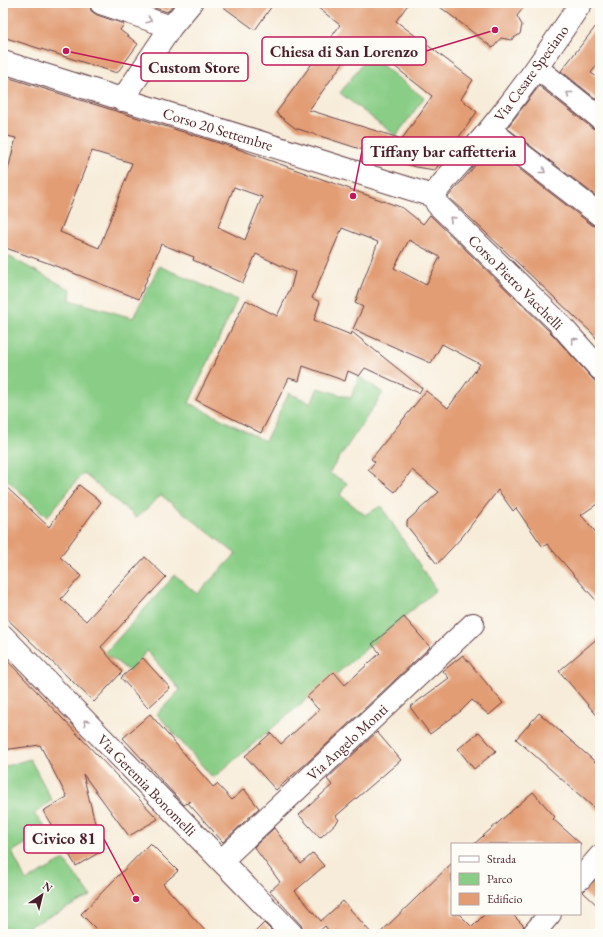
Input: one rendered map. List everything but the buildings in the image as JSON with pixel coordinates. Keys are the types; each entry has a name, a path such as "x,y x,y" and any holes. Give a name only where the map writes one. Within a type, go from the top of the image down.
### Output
{"street":[{"path":"101,3 171,27"},
{"path":"122,100 171,27 192,3"},
{"name":"Via Cesare Speciano","path":"433,196 442,182 490,130 537,68 581,3"},
{"name":"Corso 20 Settembre","path":"3,62 433,196"},
{"path":"537,68 600,118"},
{"path":"490,130 600,215"},
{"name":"Corso Pietro Vacchelli","path":"433,196 437,204 556,320 600,369"},
{"name":"Via Angelo Monti","path":"220,861 473,624"},
{"name":"Via Geremia Bonomelli","path":"3,636 292,934"},
{"path":"581,878 600,856"},
{"path":"533,934 549,915"}],"green space":[{"path":"369,55 424,98 396,136 340,93"},
{"path":"8,256 71,290 70,300 133,318 159,266 237,300 189,403 265,441 289,393 311,403 318,388 351,398 359,376 383,393 329,473 347,483 340,495 365,515 381,506 436,590 213,778 157,714 180,690 147,651 129,671 105,653 175,575 197,594 236,554 161,495 137,518 83,473 47,517 3,476 3,270"},
{"path":"30,759 52,800 34,814 48,830 12,852 26,881 64,860 91,896 20,931 21,934 3,934 3,767"}],"place":[{"name":"Chiesa di San Lorenzo","path":"495,30"},
{"name":"Custom Store","path":"66,51"},
{"name":"Tiffany bar caffetteria","path":"353,196"},
{"name":"Civico 81","path":"136,899"}]}
